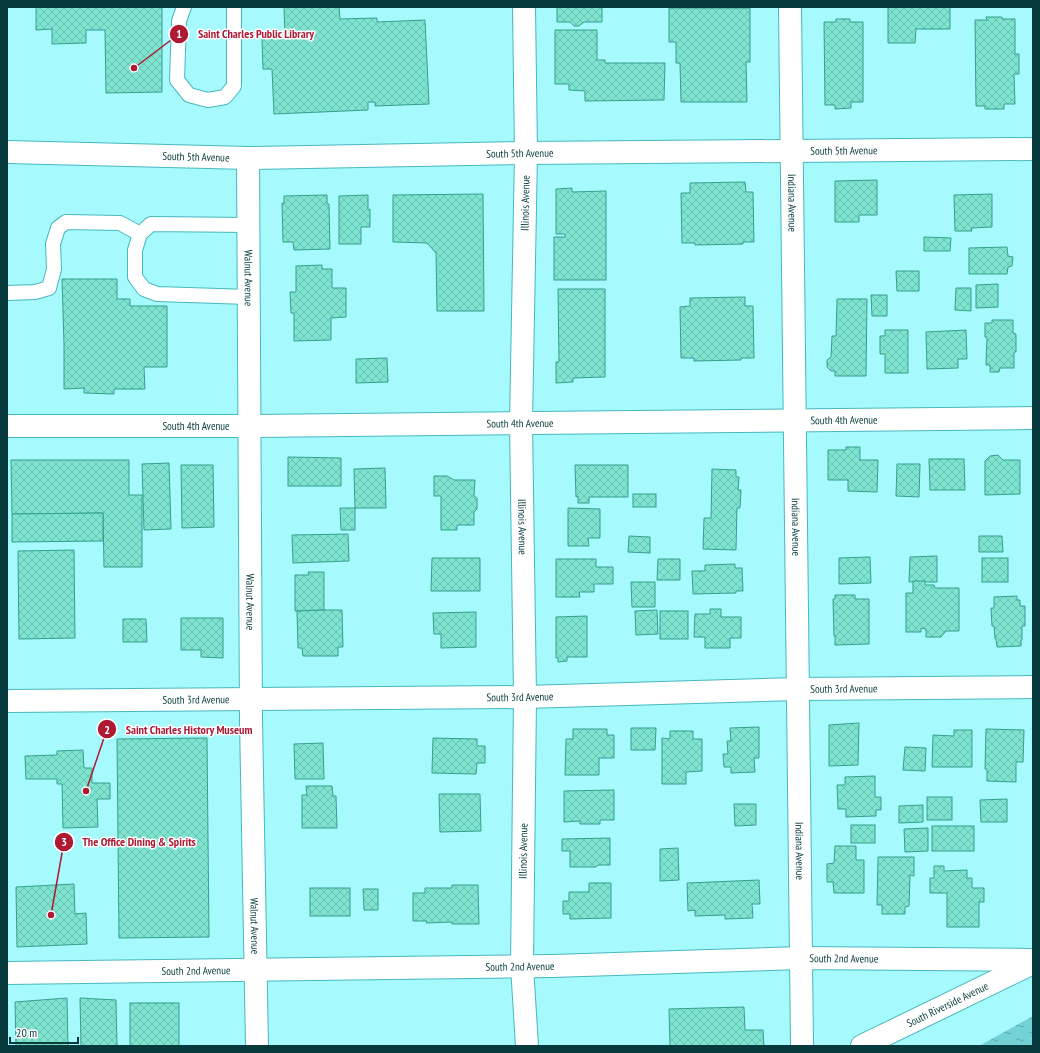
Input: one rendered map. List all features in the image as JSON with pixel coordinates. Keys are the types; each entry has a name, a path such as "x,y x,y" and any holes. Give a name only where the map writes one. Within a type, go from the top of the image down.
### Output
{"street":[{"name":"Illinois Avenue","path":"524,7 526,153 521,423 525,697 522,966 527,1046"},
{"name":"Indiana Avenue","path":"790,7 802,1046"},
{"name":"South 5th Avenue","path":"7,152 248,158 526,153 1033,149"},
{"name":"Walnut Avenue","path":"248,158 251,699 257,1046"},
{"name":"South 4th Avenue","path":"7,426 250,426 1033,418"},
{"name":"South 3rd Avenue","path":"7,701 525,697 798,689 1033,687"},
{"name":"South 2nd Avenue","path":"7,973 522,966 801,958 1033,960"},
{"name":"South Riverside Avenue","path":"862,1046 1033,963"}],"lane":[{"path":"184,7 179,21 177,80 189,96 208,100 225,97 234,86 234,7"},
{"path":"7,293 35,292 49,288 54,269 53,244 58,228 66,222 120,223 140,234"},
{"path":"248,225 151,224 140,234 135,250 135,277 144,289 157,294 249,297"}],"water":[{"path":"1033,1016 1033,1046 979,1046"}],"building":[{"path":"36,7 162,7 162,92 106,93 105,30 86,30 86,43 52,44 52,29 36,30"},
{"path":"284,7 339,7 340,19 377,18 377,22 425,20 429,104 375,106 375,102 368,102 368,110 274,114 272,69 263,69 262,39 285,38"},
{"path":"557,7 602,7 602,22 584,22 579,26 574,26 570,22 557,22"},
{"path":"888,7 950,7 950,29 916,29 915,43 888,43"},
{"path":"669,8 750,8 750,62 746,62 747,102 681,102 680,63 676,63 676,42 669,42"},
{"path":"986,17 1015,19 1015,54 1019,54 1019,74 1014,74 1015,104 1004,104 1004,109 985,109 985,106 976,106 975,20 987,20"},
{"path":"836,19 850,19 850,22 863,22 863,102 851,102 851,108 835,109 835,105 825,105 824,22 836,22"},
{"path":"555,30 597,30 597,60 605,60 605,63 665,63 664,100 585,101 585,91 569,90 569,84 555,84"},
{"path":"877,180 877,215 859,215 859,222 835,222 835,181"},
{"path":"745,182 746,192 753,192 754,242 743,242 743,244 695,245 695,243 682,243 681,193 690,193 690,183"},
{"path":"572,188 572,192 606,191 606,280 554,280 554,237 565,237 565,234 556,234 556,189"},
{"path":"483,194 484,311 437,311 436,253 427,243 393,242 393,195"},
{"path":"992,194 992,227 971,228 972,231 955,231 954,195"},
{"path":"327,195 327,204 329,204 330,249 294,250 293,242 283,242 282,203 284,203 284,196"},
{"path":"368,195 370,227 361,227 361,244 339,244 339,196"},
{"path":"924,237 951,238 950,251 924,251"},
{"path":"1007,247 1008,256 1013,257 1012,266 1008,267 1007,274 969,274 969,248"},
{"path":"322,265 322,269 332,269 332,288 346,288 346,317 331,318 331,340 294,341 294,313 291,313 290,292 296,292 296,266"},
{"path":"896,271 919,271 919,291 897,291"},
{"path":"62,279 117,279 117,299 130,299 130,306 167,306 167,367 144,367 145,389 114,389 114,394 84,393 84,388 64,389"},
{"path":"998,284 998,307 976,308 976,285"},
{"path":"956,288 971,288 971,311 955,310"},
{"path":"558,289 605,289 605,377 573,378 573,382 556,383 556,362 559,362"},
{"path":"871,295 887,295 887,316 872,316"},
{"path":"745,297 745,306 753,306 754,358 741,358 741,360 694,361 694,358 681,358 680,307 690,306 690,298"},
{"path":"837,299 867,299 866,376 835,376 835,371 831,371 827,367 827,360 831,357 832,336 836,336"},
{"path":"992,320 1013,320 1013,333 1016,334 1014,368 1000,368 999,372 990,372 990,365 986,365 987,337 985,337 985,323 992,323"},
{"path":"885,330 908,330 908,373 885,373 885,354 880,354 880,336 885,336"},
{"path":"966,330 967,359 958,359 958,368 927,369 926,332"},
{"path":"387,358 388,382 356,383 356,359"},
{"path":"846,447 860,447 860,460 878,460 877,492 848,491 848,480 828,480 828,450 846,450"},
{"path":"998,455 1003,460 1020,460 1020,494 985,495 985,461 990,456"},
{"path":"288,457 341,458 341,486 288,486"},
{"path":"929,459 964,459 965,490 930,490"},
{"path":"11,460 129,460 129,495 142,495 142,567 104,567 103,513 12,514"},
{"path":"169,463 171,529 144,530 142,464"},
{"path":"897,464 920,464 919,497 896,496"},
{"path":"181,465 213,465 214,527 182,528"},
{"path":"575,465 628,465 628,497 589,497 589,503 578,503 578,496 576,497"},
{"path":"385,468 386,508 355,508 354,469"},
{"path":"712,469 736,470 736,477 739,477 738,490 741,490 740,508 737,508 736,550 703,549 704,518 711,518"},
{"path":"434,476 447,476 454,480 475,480 474,496 477,498 477,509 474,512 474,525 457,525 457,530 441,530 441,496 434,496"},
{"path":"633,494 656,494 656,507 633,507"},
{"path":"340,508 355,508 355,530 341,530"},
{"path":"568,508 600,509 600,538 588,538 589,546 568,546"},
{"path":"103,513 103,541 12,542 12,514"},
{"path":"348,534 349,561 293,563 292,535"},
{"path":"629,536 650,537 650,553 628,552"},
{"path":"979,536 1002,536 1003,552 979,552"},
{"path":"74,550 75,638 19,639 18,551"},
{"path":"937,556 937,582 909,582 910,557"},
{"path":"870,557 871,583 839,584 839,558"},
{"path":"432,558 480,558 480,591 431,591"},
{"path":"982,558 1008,558 1008,582 982,582"},
{"path":"556,559 596,559 596,567 613,567 613,584 594,584 594,592 579,592 580,597 556,597"},
{"path":"658,559 680,559 680,580 657,580"},
{"path":"735,564 735,568 742,568 743,591 736,591 736,593 693,594 692,571 705,571 705,565"},
{"path":"308,572 324,572 324,610 295,611 295,575 309,575"},
{"path":"913,581 925,581 925,585 934,585 935,588 959,588 959,631 946,631 941,637 926,637 926,629 921,628 921,632 906,632 906,593 913,593"},
{"path":"631,582 655,582 655,607 632,607"},
{"path":"835,595 855,595 855,599 869,599 869,644 835,645 833,599 835,599"},
{"path":"1017,596 1017,600 1020,600 1020,606 1025,606 1025,626 1022,626 1021,646 997,647 994,626 992,626 991,608 994,608 994,597"},
{"path":"710,609 721,609 721,617 741,617 741,638 730,638 730,648 705,648 705,637 694,637 695,614 710,614"},
{"path":"342,610 343,647 338,647 338,656 303,656 302,648 298,648 297,611"},
{"path":"657,610 658,634 636,635 635,611"},
{"path":"660,611 688,611 688,639 660,639"},
{"path":"476,612 476,647 441,648 441,634 434,634 433,613"},
{"path":"587,616 587,657 567,657 567,661 558,662 558,658 556,658 556,617"},
{"path":"181,618 223,618 223,658 201,657 201,650 181,650"},
{"path":"123,619 146,619 147,642 123,642"},
{"path":"859,723 858,765 829,766 829,725"},
{"path":"759,727 759,758 754,758 755,772 731,773 731,767 724,767 723,754 728,754 727,741 731,741 730,728"},
{"path":"631,728 656,728 655,750 631,750"},
{"path":"573,729 607,729 607,735 614,735 614,758 599,758 599,775 565,775 566,739 573,739"},
{"path":"986,729 1024,730 1023,762 1016,762 1016,782 987,781 987,769 985,769"},
{"path":"954,730 972,730 972,767 932,767 933,735 954,736"},
{"path":"670,731 693,731 693,739 702,739 702,771 686,772 686,784 662,784 662,738 670,739"},
{"path":"207,738 209,937 119,938 117,739"},
{"path":"433,738 477,739 477,746 485,746 485,763 477,763 476,774 432,773"},
{"path":"323,743 324,779 295,779 294,744"},
{"path":"905,747 926,748 925,771 903,770"},
{"path":"83,750 84,768 92,768 92,783 110,783 110,799 97,799 98,827 63,828 62,784 57,784 57,779 26,779 25,756 57,755 57,751"},
{"path":"875,776 875,797 881,797 881,810 876,810 876,816 846,817 846,809 838,809 837,785 845,785 845,777"},
{"path":"306,786 332,786 333,796 336,796 337,828 302,828 302,795 307,795"},
{"path":"614,790 614,820 600,820 600,824 580,824 580,821 564,822 564,791"},
{"path":"439,794 480,794 481,831 440,832"},
{"path":"927,797 952,797 952,820 927,820"},
{"path":"1007,799 1007,822 981,822 980,800"},
{"path":"734,804 756,804 756,825 735,826"},
{"path":"923,805 923,822 899,823 899,806"},
{"path":"851,825 875,825 875,843 851,843"},
{"path":"932,826 974,826 974,851 932,851"},
{"path":"928,828 928,851 905,852 904,829"},
{"path":"610,838 610,865 598,865 596,867 570,867 570,851 562,851 562,839"},
{"path":"835,846 856,846 856,860 864,860 864,893 834,893 833,882 827,882 827,864 834,863"},
{"path":"678,848 679,880 660,881 660,849"},
{"path":"878,857 914,857 914,876 910,875 909,906 905,907 905,914 882,914 882,905 877,905"},
{"path":"934,866 944,866 944,871 967,870 967,878 972,878 972,888 984,888 984,902 979,902 979,927 947,927 947,893 930,893 930,878 934,878"},
{"path":"759,880 760,904 752,904 753,918 725,919 725,915 695,916 695,910 688,911 687,883"},
{"path":"589,883 611,883 611,918 570,919 570,914 563,914 563,901 569,901 569,892 589,892"},
{"path":"74,884 75,914 86,913 87,944 17,947 16,887"},
{"path":"452,885 478,885 479,924 452,924 452,922 426,923 427,921 413,921 413,893 425,893 425,888 452,888"},
{"path":"310,888 350,888 350,916 310,916"},
{"path":"363,889 378,889 378,910 364,910"},
{"path":"67,998 68,1046 16,1046 15,1002"},
{"path":"80,998 116,1000 117,1046 81,1046"},
{"path":"130,1003 179,1003 179,1046 130,1046"},
{"path":"744,1007 745,1030 763,1030 764,1046 670,1046 669,1009"}],"place":[{"name":"Saint Charles Public Library","path":"134,68"},
{"name":"Saint Charles History Museum","path":"86,791"},
{"name":"The Office Dining & Spirits","path":"51,915"}]}
